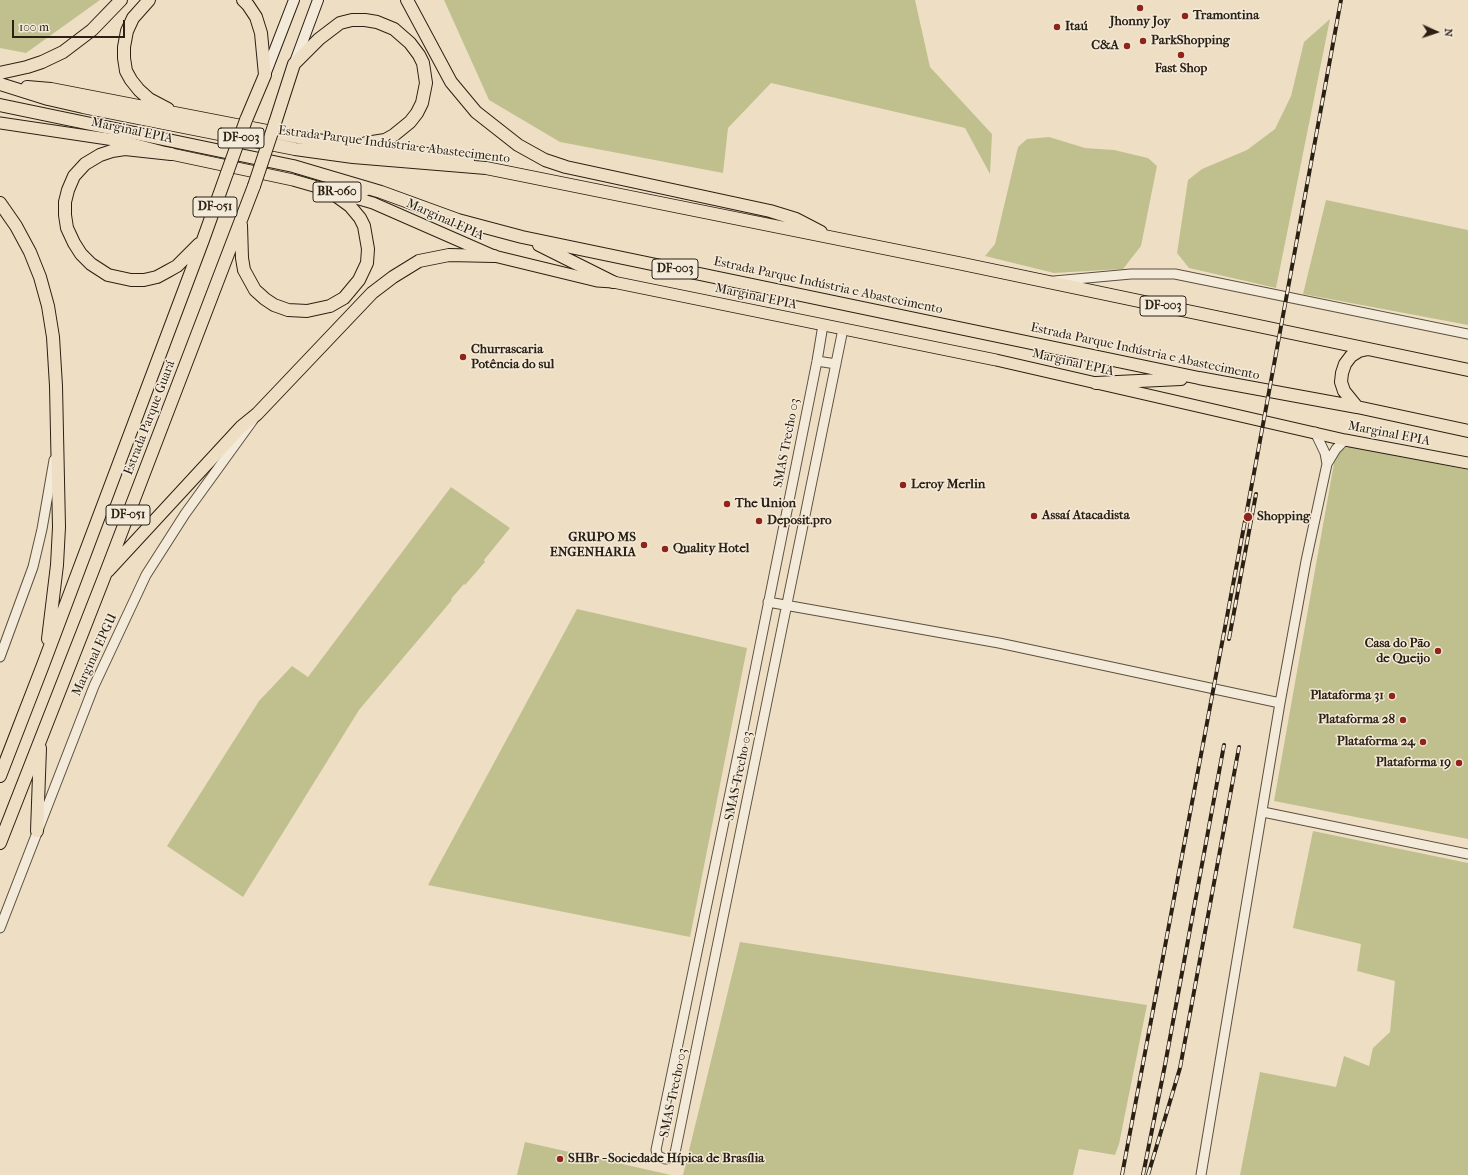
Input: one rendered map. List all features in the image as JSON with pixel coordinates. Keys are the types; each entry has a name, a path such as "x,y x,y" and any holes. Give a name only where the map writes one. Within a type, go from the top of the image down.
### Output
{"highway":[{"path":"0,73 42,62 63,52 92,30 121,0"},
{"path":"149,0 134,18 127,31 124,46 126,71 139,90 149,99 182,116"},
{"path":"243,0 256,17 261,33 265,75"},
{"path":"407,0 455,87 476,112 518,145 545,160 566,167 770,211 796,219 837,240"},
{"path":"294,64 331,29 340,23 352,20 377,22 394,28 410,43 419,55 425,74 425,92 417,113 410,122 394,135 385,140 349,145"},
{"name":"Estrada Parque Guará","path":"0,843 105,574 240,218 254,186 294,64"},
{"name":"Estrada Parque Guará","path":"0,776 203,240 246,120 265,75"},
{"path":"0,84 51,89 182,116 349,145 452,157 471,161 486,168"},
{"name":"Estrada Parque Indústria e Abastecimento","path":"0,84 48,99 84,107 295,149 353,157 486,168 837,240 958,263 1468,370"},
{"name":"Estrada Parque Indústria e Abastecimento","path":"0,105 293,166 372,189 458,220 522,237 1199,378 1357,407 1468,431"},
{"path":"171,154 125,149 100,155 85,164 74,176 68,190 65,202 67,228 81,254 91,264 108,275 131,280 144,280 157,277 177,266 203,240"},
{"path":"331,190 372,189"},
{"path":"240,218 244,270 255,290 274,306 288,310 307,311 330,306 344,298 359,280 367,263 368,249 364,226 360,218 350,206 331,190"},
{"path":"0,203 16,226 30,252 40,277 48,306 54,344 58,439 58,565 43,665"},
{"path":"522,237 613,282"},
{"path":"105,574 241,427 257,414 372,293 392,276 419,262 435,257 449,255 494,256"},
{"path":"1357,407 1344,391 1341,382 1342,373 1345,364 1351,356 1368,349"},
{"path":"1096,383 1199,378"},
{"path":"37,831 40,740"}],"main road":[{"name":"Estrada Parque Guará","path":"265,75 294,0"},
{"name":"Estrada Parque Guará","path":"294,64 318,0"},
{"name":"Marginal EPIA","path":"0,123 120,140 159,149 171,154 293,180 373,203 494,256 597,280 996,360 1345,440 1468,463"}],"street":[{"path":"1044,282 1131,274 1175,274 1468,334"},
{"name":"SMAS Trecho 03","path":"823,325 739,750 656,1150 658,1156 661,1158 671,1158 675,1153 843,329"},
{"path":"817,361 836,364"},
{"name":"Marginal EPGU","path":"0,928 94,686 146,575 185,514 257,414"},
{"path":"1315,432 1325,453 1327,464"},
{"path":"0,657 33,567 42,529 58,439"},
{"path":"1201,1175 1263,812 1280,703 1306,561 1327,464 1336,449 1345,440"},
{"path":"768,602 998,643 1280,703"},
{"path":"741,740 759,744"},
{"path":"739,750 757,754"},
{"path":"1263,812 1468,854"}],"green space":[{"path":"0,0 100,0 26,53 0,48"},
{"path":"444,0 915,0 930,67 992,134 990,174 965,128 771,83 728,128 723,173 560,142 489,100"},
{"path":"1330,19 1276,288 1189,268 1177,253 1188,180 1202,169 1247,150 1275,129 1291,96 1304,42"},
{"path":"1049,137 1085,148 1114,150 1148,158 1157,166 1141,246 1123,269 1054,273 985,256 995,244 1018,147 1027,139"},
{"path":"1326,200 1468,230 1468,325 1303,294"},
{"path":"1351,446 1468,470 1468,839 1274,801 1334,463 1339,452"},
{"path":"451,487 510,528 484,560 485,562 451,599 452,600 359,710 243,897 167,846 259,701 292,666 308,677"},
{"path":"577,609 747,648 690,937 428,885"},
{"path":"1313,831 1468,863 1468,1175 1240,1175 1260,1072 1336,1087 1344,1056 1369,1066 1373,1048 1390,1032 1395,981 1357,971 1361,944 1293,928"},
{"path":"740,942 1147,1005 1119,1144 1115,1155 1079,1149 1073,1175 683,1175"},
{"name":"SHBr - Sociedade Hípica de Brasília","path":"525,1142 671,1175 517,1175"}],"railway":[{"path":"1122,1175 1341,0"},
{"path":"1229,639 1256,494"},
{"path":"1143,1175 1165,1065 1224,745"},
{"path":"1148,1175 1180,1068 1239,747"}],"place":[{"name":"Jhonny Joy","path":"1140,8"},
{"name":"Tramontina","path":"1185,16"},
{"name":"Itaú","path":"1057,27"},
{"name":"ParkShopping","path":"1143,41"},
{"name":"C&A","path":"1127,46"},
{"name":"Fast Shop","path":"1181,55"},
{"name":"Churrascaria Potência do sul","path":"463,357"},
{"name":"Leroy Merlin","path":"903,485"},
{"name":"The Union","path":"727,504"},
{"name":"Assaí Atacadista","path":"1034,516"},
{"name":"Shopping","path":"1248,517"},
{"name":"Deposit.pro","path":"759,521"},
{"name":"GRUPO MS ENGENHARIA","path":"644,545"},
{"name":"Quality Hotel","path":"665,549"},
{"name":"Casa do Pão de Queijo","path":"1438,651"},
{"name":"Plataforma 31","path":"1392,696"},
{"name":"Plataforma 28","path":"1403,720"},
{"name":"Plataforma 24","path":"1423,742"},
{"name":"Plataforma 19","path":"1459,763"},
{"name":"SHBr - Sociedade Hípica de Brasília","path":"560,1159"}]}
